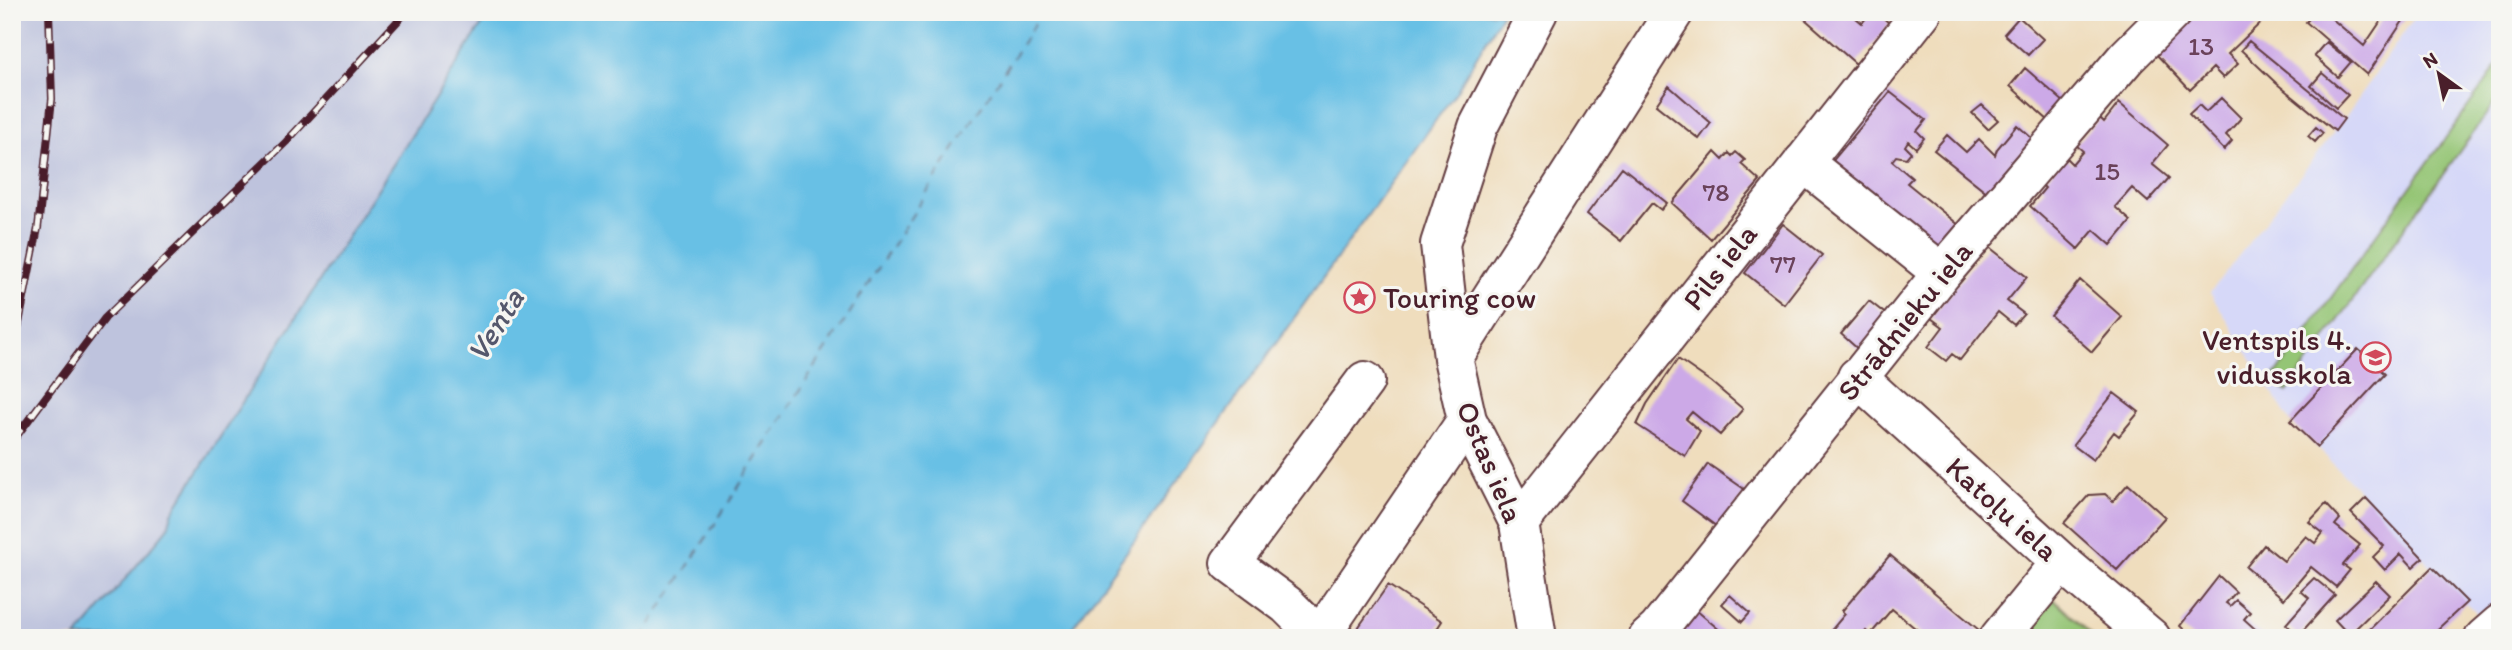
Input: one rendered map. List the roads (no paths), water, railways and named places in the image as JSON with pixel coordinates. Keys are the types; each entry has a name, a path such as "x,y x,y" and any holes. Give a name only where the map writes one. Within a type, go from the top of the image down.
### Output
{"street":[{"name":"Ostas iela","path":"1537,638 1519,523 1467,419 1453,358 1440,244 1478,127 1538,12"},
{"path":"1453,358 1674,12"},
{"name":"Pils iela","path":"1519,523 1922,12"},
{"name":"Strādnieku iela","path":"1648,638 1658,629 1942,273 2126,58 2172,12"},
{"path":"1803,162 1942,273"},
{"name":"Katoļu iela","path":"1857,377 2060,562 2151,638"},
{"path":"1364,382 1230,564 1287,605 1319,637 1467,419"},
{"path":"1999,638 2060,562"},
{"path":"2484,638 2500,624"}],"water":[{"name":"Venta","path":"490,12 1503,12 1456,92 1065,638 76,638 168,528 172,513"}],"railway":[{"path":"12,358 38,228 52,99 49,12"},
{"path":"12,442 105,318 286,142 406,12"}],"place":[{"name":"Touring cow","path":"1360,298"},
{"name":"Ventspils 4. vidusskola","path":"2375,357"}]}
